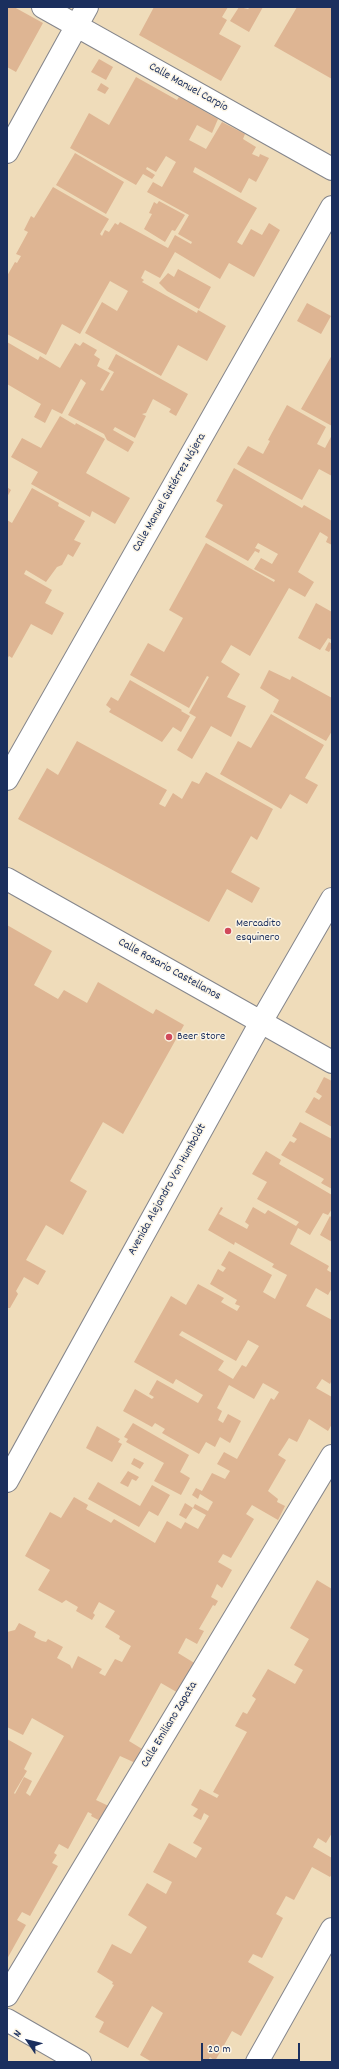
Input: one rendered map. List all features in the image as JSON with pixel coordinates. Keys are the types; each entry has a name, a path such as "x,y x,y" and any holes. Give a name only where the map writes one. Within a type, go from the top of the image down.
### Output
{"street":[{"name":"Calle Manuel Carpio","path":"43,7 332,169"},
{"path":"7,152 87,7"},
{"name":"Calle Manuel Gutiérrez Nájera","path":"7,779 332,207"},
{"name":"Calle Rosario Castellanos","path":"7,879 332,1062"},
{"name":"Avenida Alejandro Von Humboldt","path":"7,1481 261,1022 332,899"},
{"name":"Calle Emiliano Zapata","path":"7,1995 332,1456"},
{"path":"257,2062 332,1929"},
{"path":"7,2020 80,2062"}],"building":[{"path":"7,7 14,7 43,23 16,72 7,67"},
{"path":"154,7 228,7 222,17 227,20 219,34 241,46 221,81 139,35"},
{"path":"239,7 248,9 250,7 263,7 249,32 230,21"},
{"path":"297,7 332,7 332,79 274,46"},
{"path":"99,59 113,67 106,80 91,72"},
{"path":"136,77 177,100 179,97 218,119 212,133 197,125 189,140 206,149 222,122 245,134 243,139 256,147 252,154 259,157 260,154 269,158 256,182 249,178 241,193 195,167 193,172 257,208 237,242 240,244 242,245 251,229 262,235 269,223 280,230 254,277 229,263 220,279 175,252 160,278 145,270 141,278 144,280 142,282 197,313 198,310 226,326 207,361 178,345 161,376 85,333 102,302 117,311 128,291 110,281 80,334 62,324 46,355 7,334 7,276 15,262 17,263 21,256 16,254 28,232 24,230 31,216 34,218 53,187 109,219 100,234 102,236 105,230 109,232 115,223 118,225 120,222 168,248 175,235 191,244 192,242 178,234 189,215 147,192 153,182 162,187 176,162 166,156 156,172 147,167 146,169 155,175 152,179 143,174 136,185 70,148 89,113 109,125"},
{"path":"101,83 109,88 105,94 97,90"},
{"path":"75,153 124,182 106,214 56,185"},
{"path":"159,201 185,215 175,231 172,230 165,242 144,229 152,214 149,213 154,202 157,204"},
{"path":"178,269 211,287 199,309 167,291 159,283 168,273 174,277"},
{"path":"307,303 331,316 321,334 297,321"},
{"path":"7,342 38,360 40,356 60,368 75,343 80,346 83,342 97,350 94,355 100,359 97,366 110,373 100,390 103,391 114,372 108,369 116,354 188,394 176,416 169,412 171,409 153,399 146,413 142,414 146,416 135,438 115,427 113,430 134,442 128,452 107,440 104,434 68,415 86,383 81,379 62,414 52,409 45,423 34,417 41,404 7,384"},
{"path":"332,355 332,426 301,409"},
{"path":"287,405 326,427 317,444 325,448 332,435 332,476 319,469 302,500 237,464 248,446 263,454 270,441 268,440"},
{"path":"60,416 105,439 86,473 130,498 115,524 92,511 90,517 31,484 38,472 11,457 22,438 41,448"},
{"path":"234,468 302,508 304,505 332,521 332,545 326,542 328,537 320,532 298,572 314,582 305,597 289,588 250,656 231,645 221,662 240,674 227,697 246,706 231,737 211,726 192,759 177,750 196,717 189,713 209,677 207,676 189,708 130,675 148,643 164,652 183,618 169,610 206,543 274,582 275,580 254,569 261,558 272,564 278,554 258,543 255,548 260,550 259,553 255,551 248,561 205,537 223,505 216,501"},
{"path":"7,487 11,490 7,497"},
{"path":"32,488 59,503 58,506 85,521 74,540 81,543 73,557 68,554 62,565 57,567 46,582 26,570 24,574 52,590 45,603 64,613 52,635 31,624 12,658 9,656 7,659 7,520 12,523"},
{"path":"316,603 332,612 332,640 328,638 320,650 298,638"},
{"path":"329,642 332,644 332,647 329,652 325,650"},
{"path":"269,670 290,680 292,676 332,698 332,731 326,741 273,712 279,700 260,688"},
{"path":"130,680 190,716 181,732 173,727 162,742 109,712 111,709 106,705 111,697 118,701"},
{"path":"271,714 324,745 305,778 318,785 307,804 290,794 281,809 220,774 238,741 251,748"},
{"path":"77,741 167,790 159,804 165,807 173,793 182,799 192,781 199,784 206,772 273,809 257,840 251,836 231,872 260,888 252,903 227,889 209,922 18,819 47,768 58,775"},
{"path":"7,925 52,951 34,985 58,999 64,990 87,1003 98,982 153,1014 156,1009 184,1025 123,1134 103,1122 70,1181 87,1191 63,1235 46,1225 26,1260 46,1271 38,1285 24,1277 16,1291 18,1294 10,1308 7,1308"},
{"path":"324,1077 332,1081 332,1127 305,1112 314,1097 319,1100 322,1096 316,1092"},
{"path":"300,1122 332,1139 332,1189 321,1183 324,1179 281,1155 290,1141 294,1143 297,1139 292,1136"},
{"path":"266,1151 281,1160 279,1164 332,1195 332,1209 328,1215 323,1213 310,1235 298,1228 290,1244 329,1266 327,1270 332,1273 332,1288 328,1295 316,1288 306,1306 332,1320 332,1380 330,1384 322,1379 316,1388 332,1397 332,1424 328,1431 309,1419 297,1442 289,1438 278,1455 286,1460 268,1491 278,1499 277,1502 285,1506 278,1520 252,1505 246,1514 254,1519 231,1558 223,1554 218,1562 232,1570 222,1588 217,1584 211,1597 218,1601 215,1606 213,1605 199,1629 204,1631 197,1644 186,1638 178,1653 196,1664 180,1694 161,1683 129,1741 147,1752 140,1765 120,1756 96,1800 115,1809 102,1822 91,1816 92,1814 88,1812 68,1849 59,1844 54,1853 57,1855 52,1863 58,1866 30,1916 22,1912 17,1920 26,1925 7,1959 7,1739 32,1753 24,1769 27,1771 14,1793 15,1794 24,1777 32,1781 26,1793 30,1796 64,1736 32,1718 23,1735 7,1727 7,1632 15,1630 19,1623 36,1632 34,1637 46,1642 48,1639 63,1647 57,1658 70,1665 72,1669 78,1656 102,1669 99,1673 105,1676 115,1659 122,1662 131,1646 119,1639 120,1636 105,1627 115,1611 99,1602 93,1613 95,1615 92,1620 76,1611 78,1607 66,1600 62,1603 38,1590 50,1570 25,1556 50,1512 61,1518 74,1497 88,1505 86,1509 111,1523 114,1519 155,1543 167,1521 181,1529 185,1522 198,1529 206,1515 193,1508 195,1504 208,1511 213,1502 200,1494 198,1499 192,1495 196,1488 202,1491 212,1473 225,1479 230,1471 217,1464 224,1452 237,1459 271,1398 274,1400 279,1392 263,1383 254,1399 229,1385 217,1408 222,1411 218,1420 223,1423 228,1414 241,1421 230,1443 220,1437 215,1447 206,1442 199,1454 162,1433 165,1429 155,1423 152,1427 123,1411 135,1389 152,1399 154,1397 149,1394 157,1380 198,1403 203,1395 176,1379 173,1384 134,1362 171,1296 186,1305 198,1284 224,1298 221,1302 237,1311 240,1306 235,1304 237,1300 210,1284 218,1269 223,1272 226,1268 221,1265 229,1251 272,1275 263,1292 275,1299 287,1275 272,1267 274,1264 235,1242 234,1245 208,1230 221,1207 223,1208 219,1214 247,1229 249,1225 245,1222 253,1207 265,1214 268,1210 296,1226 299,1222 257,1199 267,1182 252,1174","holes":["182,1331 236,1361 248,1340 259,1346 246,1367 242,1365 233,1379 218,1370 224,1361 179,1335"]},
{"path":"330,1216 332,1218 332,1242 320,1235"},
{"path":"133,1423 189,1455 180,1472 190,1478 181,1495 154,1481 164,1463 126,1442 128,1439 124,1437"},
{"path":"97,1426 120,1439 118,1442 122,1444 112,1462 86,1448"},
{"path":"134,1458 144,1463 140,1469 131,1464"},
{"path":"128,1471 139,1477 136,1481 132,1479 128,1487 120,1483"},
{"path":"98,1482 140,1506 152,1485 170,1495 158,1516 149,1511 139,1527 88,1499"},
{"path":"185,1503 193,1508 186,1519 179,1515"},
{"path":"317,1580 332,1589 332,1833 326,1843 318,1838 313,1847 332,1858 332,1874 330,1877 312,1867 294,1900 286,1896 276,1914 283,1918 262,1958 253,1954 248,1962 274,1977 241,2036 232,2031 215,2061 210,2057 207,2062 152,2062 140,2055 163,2013 152,2006 128,2048 99,2032 104,2022 95,2017 114,1985 112,1984 113,1982 97,1972 112,1944 131,1954 147,1927 128,1915 147,1883 166,1894 172,1882 153,1872 169,1843 196,1858 202,1848 193,1843 209,1816 204,1813 201,1820 193,1816 198,1809 191,1805 200,1789 217,1798 219,1795 213,1792 247,1732 235,1726 243,1712 247,1714 256,1699 252,1696 268,1669 295,1684 303,1670 294,1665 309,1639 290,1628"}],"place":[{"name":"Mercadito esquinero","path":"228,931"},
{"name":"Beer Store","path":"169,1037"}]}
